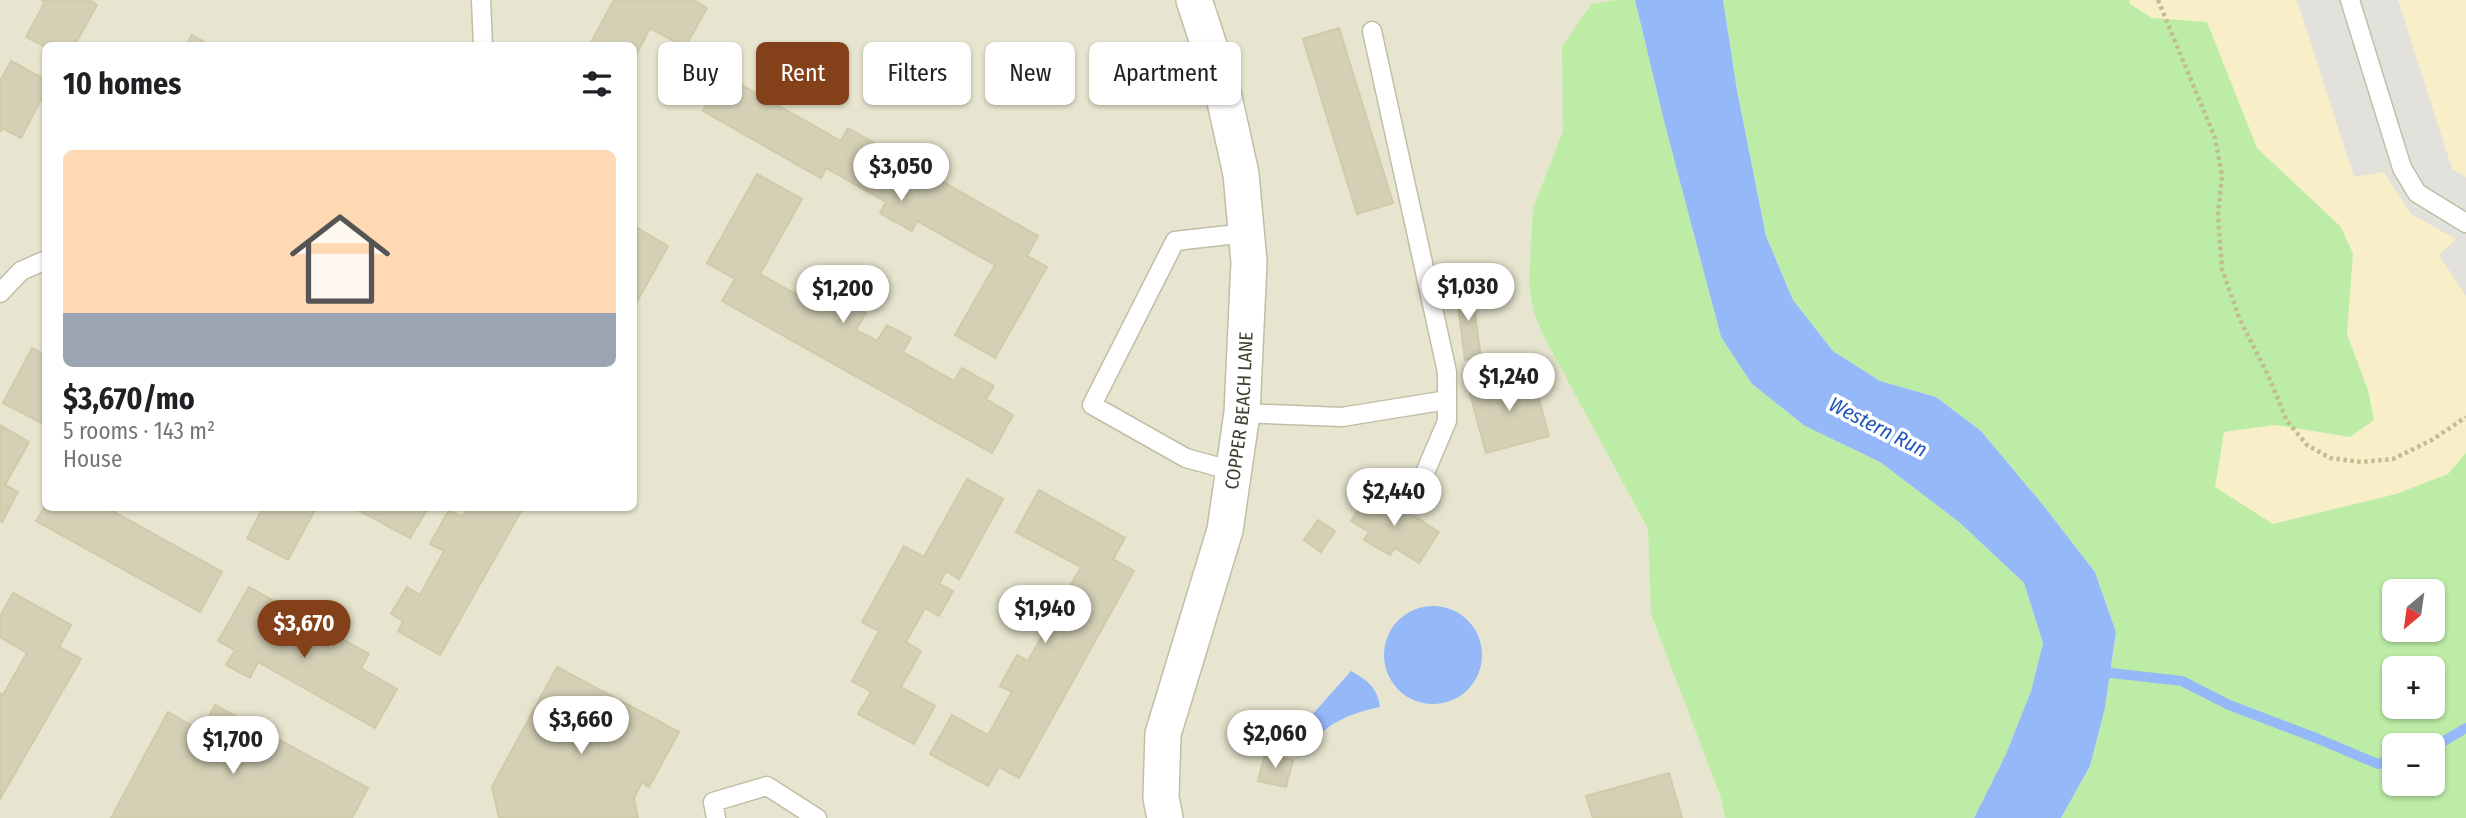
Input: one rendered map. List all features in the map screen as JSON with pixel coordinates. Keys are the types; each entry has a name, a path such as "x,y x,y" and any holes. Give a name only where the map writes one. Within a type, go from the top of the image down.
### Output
{"street":[{"name":"COPPER BEACH LANE","path":"1165,818 1161,798 1163,734 1225,530 1242,412 1249,262 1241,174 1220,79 1194,0"}],"lane":[{"path":"481,0 483,42"},
{"path":"2350,0 2402,168 2417,193 2466,223"},
{"path":"1372,31 1447,372 1447,421 1413,501"},
{"path":"1233,471 1186,458 1092,405 1175,241 1246,233"},
{"path":"0,293 21,271 42,262"},
{"path":"1242,412 1342,417 1447,400"},
{"path":"716,818 713,802 767,786 817,818"}],"path":[{"path":"2158,0 2214,138 2222,176 2218,215 2222,269 2240,320 2287,421 2307,445 2330,458 2361,462 2393,459 2432,440 2466,417"}],"shaded area":[{"path":"0,0 1615,0 1590,4 1563,47 1563,131 1533,208 1534,313 1544,337 1648,529 1651,614 1721,798 1725,818 0,818"},
{"path":"2129,0 2466,0 2466,453 2448,474 2396,494 2273,524 2215,488 2224,432 2275,425 2350,437 2368,390 2347,334 2353,254 2341,227 2257,148 2207,23 2152,18 2130,4"},
{"path":"2297,0 2398,0 2452,169 2466,177 2466,296 2439,255 2456,239 2411,214 2384,172 2354,177"}],"green space":[{"path":"1635,0 1721,337 1752,384 1805,426 1880,462 1959,522 2024,583 2043,643 2031,691 2006,754 1974,818 1725,818 1721,798 1651,614 1648,529 1544,337 1534,313 1529,286 1533,208 1563,131 1562,47 1591,4"},
{"path":"1723,0 2129,0 2130,4 2152,18 2207,22 2257,148 2341,227 2353,254 2347,334 2368,390 2374,420 2350,437 2275,425 2224,432 2215,487 2273,524 2396,494 2448,474 2466,453 2466,818 2061,818 2090,766 2105,708 2116,632 2095,572 1981,431 1936,397 1880,381 1833,351 1793,300 1766,236 1737,90"}],"water":[{"name":"Western Run","path":"1635,0 1723,0 1737,90 1766,236 1793,300 1833,351 1880,381 1936,397 1981,431 2095,572 2116,632 2105,708 2090,766 2061,818 1974,818 2006,754 2031,691 2043,643 2024,583 1959,522 1880,462 1805,426 1752,384 1721,337"},
{"path":"1433,606 1452,610 1468,620 1478,636 1482,655 1478,674 1468,690 1452,700 1433,704 1414,700 1398,690 1388,674 1384,655 1388,636 1398,620 1414,610"},
{"path":"1351,671 1371,685 1380,707 1337,722 1319,735 1305,753 1268,747 1273,737 1298,726 1311,716"}],"building":[{"path":"41,0 89,0 97,5 76,42 42,42 42,45 26,37 45,2"},
{"path":"614,0 693,0 707,8 688,42 676,42 650,28 637,53 637,42 591,42"},
{"path":"1339,28 1393,203 1357,214 1303,39"},
{"path":"192,35 204,42 188,42"},
{"path":"11,61 42,78 42,98 21,138 2,128 0,132 0,81"},
{"path":"742,85 756,93 756,105 777,105 841,141 848,128 1038,236 1027,256 1047,267 995,358 955,335 995,265 917,221 912,231 880,213 886,202 826,168 821,178 703,111 706,105 742,105"},
{"path":"757,174 802,199 760,274 826,311 834,296 866,313 856,330 877,341 887,325 911,338 903,352 954,381 962,368 994,386 986,399 1013,415 992,453 722,301 735,279 707,263"},
{"path":"637,228 668,246 637,302"},
{"path":"1471,285 1481,358 1465,360 1456,287"},
{"path":"32,348 42,353 42,423 3,403"},
{"path":"1532,373 1549,436 1486,453 1469,390"},
{"path":"0,425 29,442 5,485 18,492 2,522 0,520"},
{"path":"967,479 1003,499 959,579 946,571 939,584 953,591 939,616 925,608 906,642 921,651 901,687 935,706 914,744 858,714 871,692 852,681 879,631 862,622 904,546 924,557"},
{"path":"1371,489 1439,532 1419,563 1395,548 1390,555 1364,540 1369,532 1351,521"},
{"path":"1039,490 1125,538 1113,559 1134,571 1019,778 999,767 988,786 930,754 952,715 988,735 1012,692 1000,686 1017,655 1028,661 1081,567 1016,532"},
{"path":"42,511 112,511 222,572 200,612 36,521"},
{"path":"261,511 314,511 288,560 247,538"},
{"path":"360,511 426,511 410,538"},
{"path":"448,511 462,517 466,511 521,511 440,655 398,631 403,621 391,614 407,587 420,595 444,551 430,544"},
{"path":"1318,520 1335,531 1321,552 1304,540"},
{"path":"249,587 276,602 270,614 332,649 338,637 369,654 361,668 397,689 375,728 258,662 250,678 226,665 235,650 218,641"},
{"path":"13,593 71,625 59,647 81,659 0,799 0,693 3,695 27,653 0,637 0,616"},
{"path":"557,667 679,732 649,787 642,782 634,798 638,818 499,818 492,787"},
{"path":"215,705 368,788 352,818 111,818 168,712 201,731"},
{"path":"1265,754 1293,760 1286,787 1258,781"},
{"path":"1669,773 1682,818 1593,818 1586,796"}],"waterway":[{"path":"2097,669 2182,681 2229,705 2378,764 2382,763"},
{"path":"2445,740 2466,728"}]}
